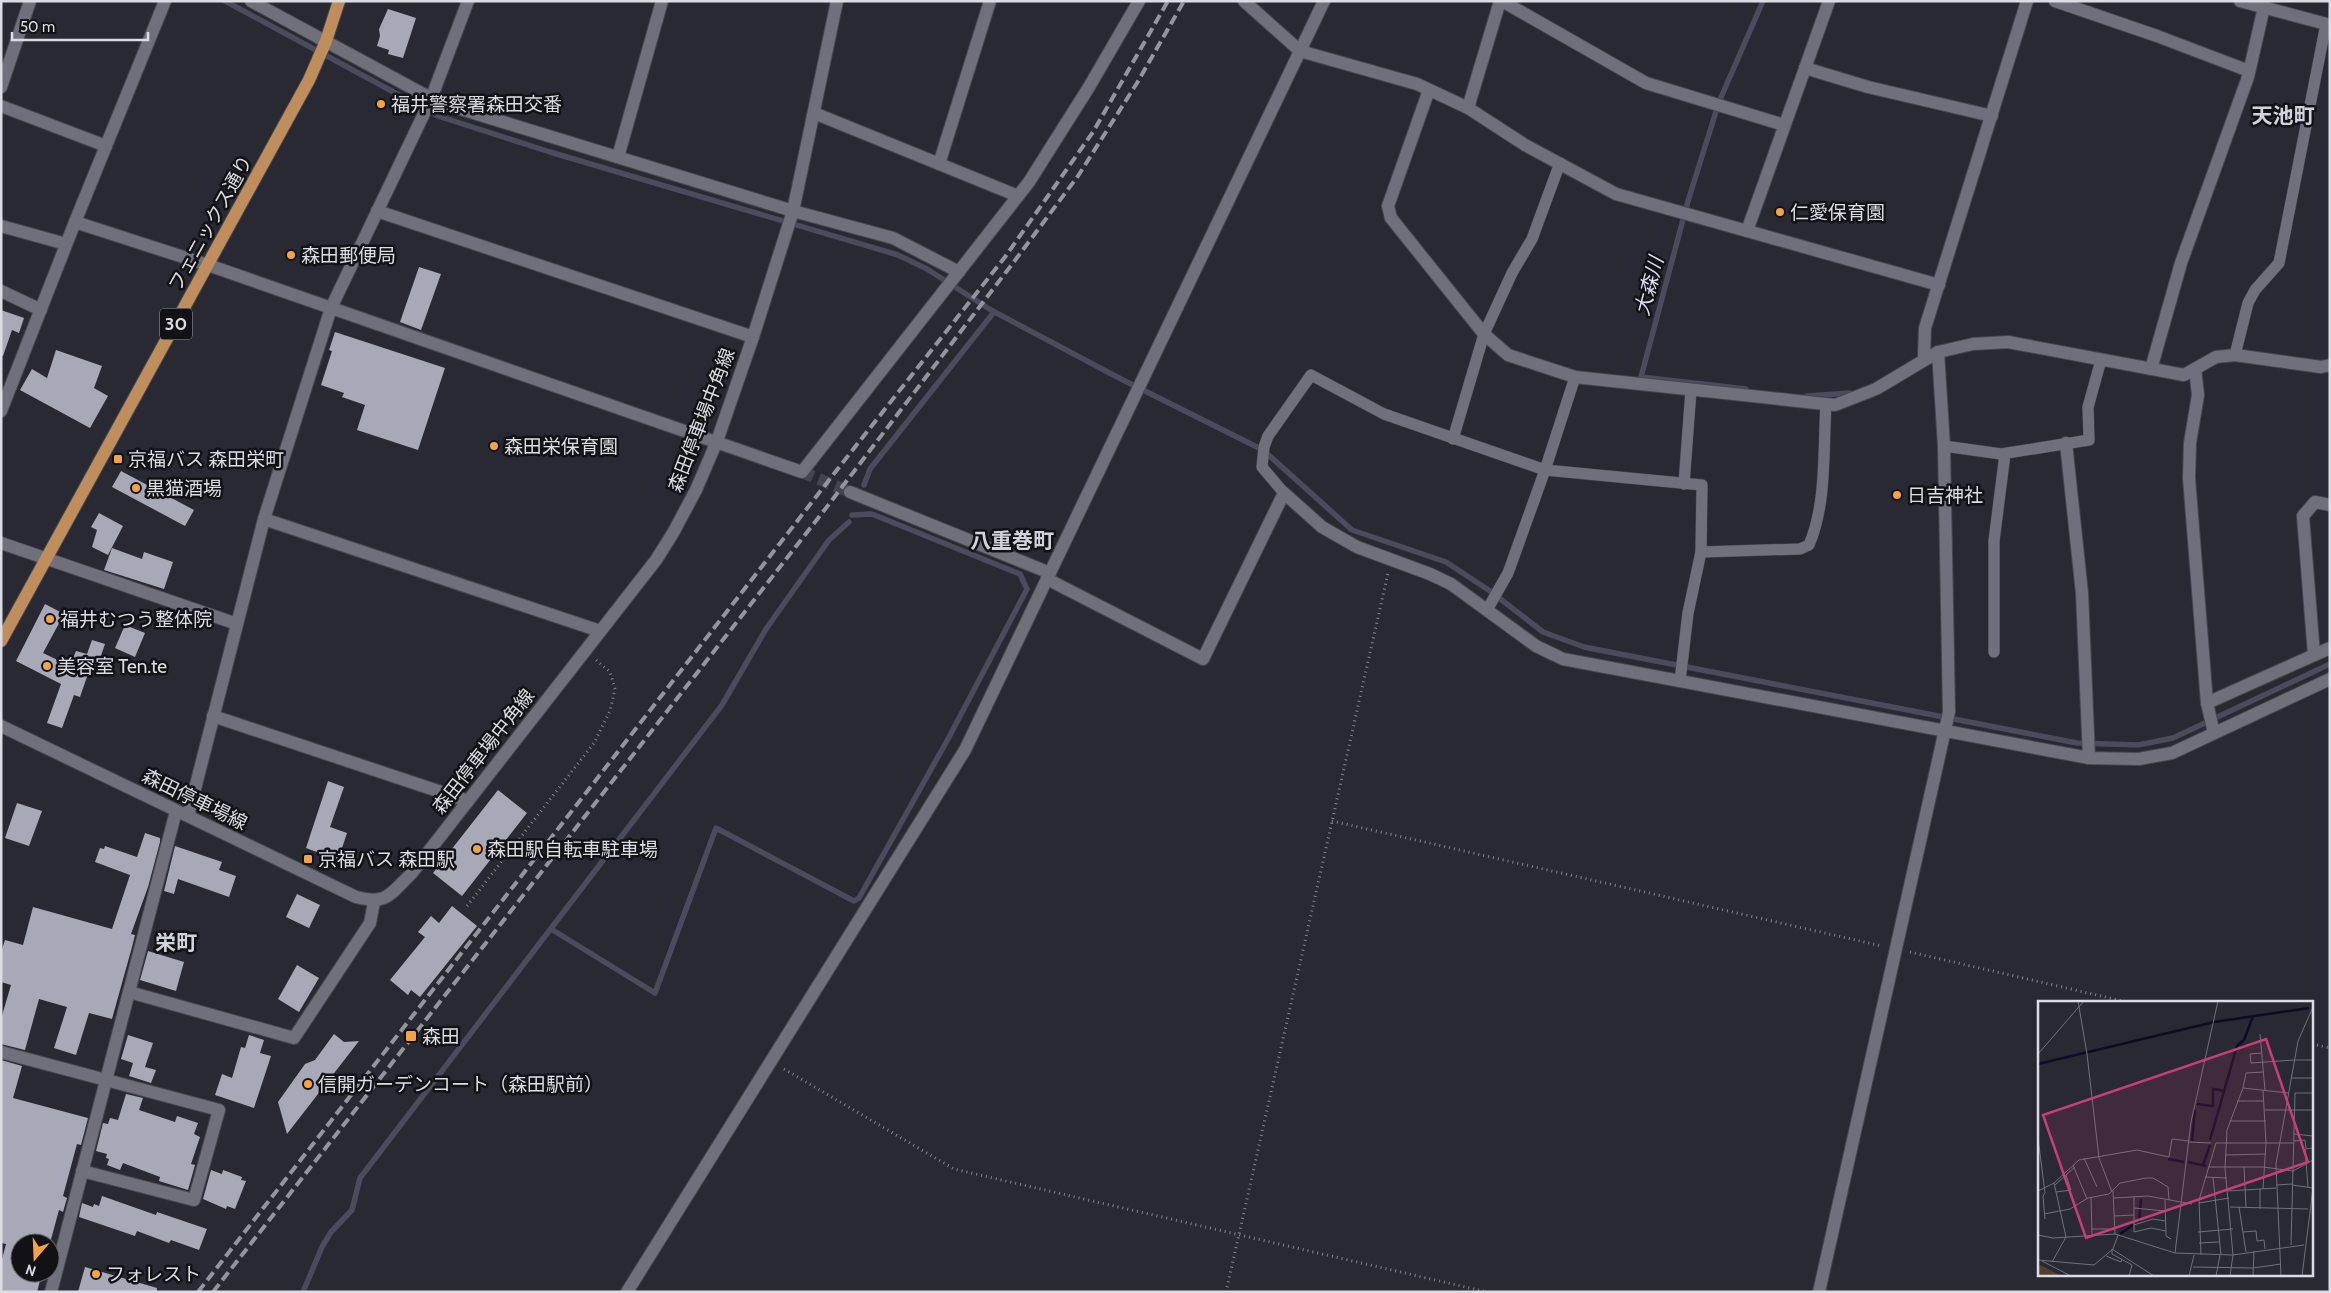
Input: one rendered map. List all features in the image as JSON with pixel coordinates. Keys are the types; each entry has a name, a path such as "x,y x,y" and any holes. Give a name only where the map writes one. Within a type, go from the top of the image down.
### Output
{"main road":[{"name":"フェニックス通り","path":"1,641 309,80 326,41 339,1"}],"street":[{"path":"1,87 30,1"},
{"path":"1,411 66,244 165,1"},
{"path":"251,1 431,99 792,214 893,238 959,272"},
{"path":"51,1292 129,992 182,814 214,716 264,519 331,308 431,99 468,1"},
{"path":"618,158 662,1"},
{"name":"森田停車場中角線","path":"374,902 386,898 411,874 656,560 696,490 717,441 753,337 792,214 837,1"},
{"path":"940,164 990,1"},
{"path":"75,222 208,265 802,472 1018,196 1089,88 1140,1"},
{"path":"1244,1 1300,51 1417,84 1468,108 1525,145 1616,194 1939,285"},
{"path":"627,1292 966,750 1324,1"},
{"path":"1468,108 1501,1 1646,83 1784,126"},
{"path":"1747,231 1829,1"},
{"path":"1924,358 1925,328 2027,1"},
{"path":"2055,1 2157,36 2249,71"},
{"path":"2240,1 2328,24"},
{"path":"2151,369 2181,263 2249,71 2264,7"},
{"path":"1805,68 1868,88 1992,116"},
{"path":"1429,90 1388,206 1391,218 1484,334 1508,355 1575,376 1835,405 1876,389 1924,358 1938,352 1973,344 2008,342 2184,375 2216,357 2234,355 2321,367 2330,365"},
{"path":"1,106 106,146"},
{"path":"814,113 1018,196"},
{"path":"378,211 753,337"},
{"path":"1,226 66,244"},
{"path":"1,291 41,310"},
{"path":"1819,1292 1949,712 1944,446 1938,352"},
{"path":"2195,369 2198,395 2190,443 2189,478 2208,708 2213,730"},
{"path":"2066,443 2082,593 2089,756"},
{"path":"850,492 1048,576 1203,659 1284,493 1322,527 1357,547 1430,574 1451,584 1489,606 1536,646 1563,659 1680,676 2089,756 2139,759 2172,753 2213,730 2330,679"},
{"path":"2314,654 2303,516 2315,502 2330,506"},
{"path":"264,519 600,631"},
{"path":"1,543 237,624"},
{"path":"2208,708 2314,654 2330,648"},
{"path":"214,716 468,801"},
{"name":"森田停車場線","path":"1,726 356,897 374,902"},
{"path":"129,992 294,1038 370,923 374,902"},
{"path":"1,1052 219,1110 194,1200 82,1171"}],"lane":[{"path":"2234,355 2248,304 2255,290 2279,263 2328,24"},
{"path":"1453,439 1484,334 1512,273 1532,239 1560,163"},
{"path":"1944,446 2005,454 2089,440 2088,407 2101,360"},
{"path":"1284,493 1262,467 1261,459 1268,436 1310,375 1384,414 1545,470 1702,485 1701,552 1688,613 1680,676"},
{"path":"1489,606 1508,573 1545,470 1575,376"},
{"path":"1684,484 1691,390"},
{"path":"1701,552 1800,549 1809,545 1814,533 1820,493 1826,404"},
{"path":"1994,652 1994,541 2005,454"}],"path":[{"path":"1226,1292 1391,560"},
{"path":"467,906 594,743 610,711 616,689 610,672 584,652"},
{"path":"1332,821 2123,1001"},
{"path":"2314,1044 2330,1048"},
{"path":"771,1061 954,1169 1487,1292"}],"building":[{"path":"388,9 416,18 403,58 388,54 389,50 377,46 380,36 379,29"},
{"path":"419,267 441,274 421,330 400,322"},
{"path":"1,310 24,318 19,333 12,330 3,356 1,355"},
{"path":"335,332 445,368 418,450 357,430 365,405 342,397 344,393 321,385 332,351 329,350"},
{"path":"56,350 102,366 94,388 108,396 90,428 20,390 32,369 47,378"},
{"path":"121,471 194,510 185,526 112,487"},
{"path":"99,513 123,526 108,555 92,547 97,530 91,527"},
{"path":"112,548 142,559 144,552 173,562 164,589 104,570"},
{"path":"45,604 64,614 43,653 70,666 76,651 87,654 92,640 105,644 95,673 89,671 80,697 74,695 62,728 47,723 61,684 16,661"},
{"path":"125,625 145,633 135,657 115,648"},
{"path":"328,781 344,787 330,827 347,833 338,860 306,848"},
{"path":"498,790 527,813 462,896 433,873"},
{"path":"17,803 42,811 29,846 5,838"},
{"path":"145,833 160,838 160,842 148,887 131,934 135,935 112,1019 89,1013 76,1055 54,1048 67,1007 39,999 25,1050 1,1044 1,1019 11,985 1,982 1,952 5,940 23,945 33,907 112,929 130,875 95,862 100,848 104,849 105,846 137,857"},
{"path":"175,846 222,862 219,870 236,876 229,897 178,879 174,894 164,891"},
{"path":"297,894 320,905 309,928 286,917"},
{"path":"452,906 477,926 420,997 411,990 408,995 390,980 425,937 418,932 431,916 439,923"},
{"path":"148,951 184,962 176,991 140,980"},
{"path":"297,965 319,978 299,1012 278,999"},
{"name":"信開ガーデンコート（森田駅前）","path":"334,1034 344,1042 359,1041 287,1134 278,1102 305,1064 315,1060"},
{"path":"128,1035 153,1043 145,1067 156,1070 151,1083 129,1076 133,1063 121,1059"},
{"path":"249,1035 264,1040 260,1053 271,1056 254,1108 215,1095 222,1074 232,1078 241,1047 245,1048"},
{"path":"1,1060 22,1066 13,1098 88,1118 81,1145 77,1144 63,1196 67,1198 63,1212 59,1210 53,1233 10,1233 10,1283 39,1283 37,1292 1,1292 1,1263 6,1244 1,1243"},
{"path":"126,1094 143,1098 139,1110 175,1122 177,1116 198,1123 194,1134 200,1137 191,1164 195,1165 188,1190 159,1181 160,1177 123,1163 120,1170 107,1165 109,1159 106,1158 107,1154 96,1151 103,1123 108,1124 110,1118 118,1120"},
{"path":"211,1170 222,1174 223,1170 242,1177 241,1180 246,1181 235,1209 227,1206 226,1209 203,1199"},
{"path":"102,1196 156,1215 157,1212 207,1229 199,1250 171,1240 169,1243 137,1231 135,1236 79,1217 82,1203 93,1207 94,1204 99,1206"},
{"name":"フォレスト","path":"85,1267 157,1288 157,1292 78,1292"}],"waterway":[{"path":"225,1 438,116 550,152 898,255 927,269 991,310 1121,379 1263,450 1352,530 1446,562 1490,591 1543,632 1584,647 2077,743 2138,745 2173,738 2330,664"},
{"name":"大森川","path":"1746,389 1641,377 1688,201 1719,102 1763,1"},
{"path":"864,485 870,469 994,312"},
{"name":"大森川","path":"1807,396 1850,393"},
{"path":"551,929 655,993 716,828 854,901 859,898 948,739 1027,589 1020,574 872,514 852,515"},
{"path":"303,1292 322,1247 331,1232 352,1210 360,1178 722,705 766,629 829,540 849,522"}],"tunnel":[{"path":"802,472 850,492"}],"railway":[{"path":"198,1292 840,466 1005,257 1093,132 1168,1"},
{"path":"213,1292 826,508 1013,263 1078,176 1137,83 1184,1"}],"place":[{"name":"福井警察署森田交番","path":"381,104"},
{"name":"仁愛保育園","path":"1780,212"},
{"name":"森田郵便局","path":"291,255"},
{"name":"森田栄保育園","path":"494,446"},
{"name":"京福バス 森田栄町","path":"118,459"},
{"name":"黒猫酒場","path":"136,488"},
{"name":"日吉神社","path":"1897,495"},
{"name":"福井むつう整体院","path":"50,619"},
{"name":"美容室 Ten.te","path":"47,666"},
{"name":"森田駅自転車駐車場","path":"477,849"},
{"name":"京福バス 森田駅","path":"308,859"},
{"name":"森田","path":"411,1036"},
{"name":"信開ガーデンコート（森田駅前）","path":"308,1084"},
{"name":"フォレスト","path":"96,1274"}],"district":[{"name":"天池町","path":"2283,116"},
{"name":"八重巻町","path":"1012,541"},
{"name":"栄町","path":"176,943"}]}
